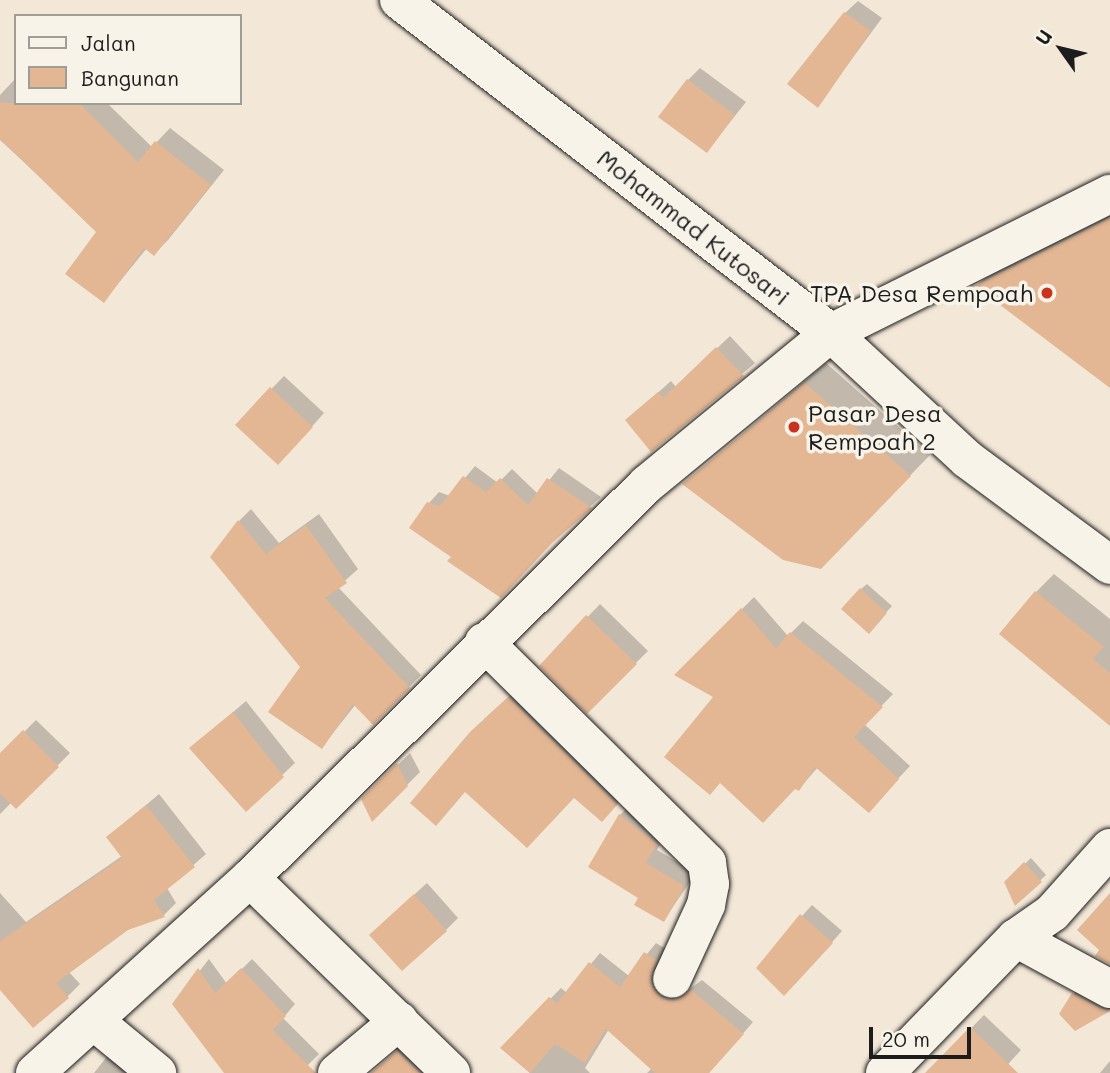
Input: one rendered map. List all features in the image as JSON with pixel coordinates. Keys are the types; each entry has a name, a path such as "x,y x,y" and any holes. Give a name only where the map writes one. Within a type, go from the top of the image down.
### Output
{"street":[{"name":"Mohammad Kutosari","path":"396,1 831,333 967,459 1110,565"},
{"path":"35,1073 250,878 484,642 647,484 831,333 1110,194"},
{"path":"484,642 707,863 710,884 706,905 672,979"},
{"path":"885,1073 1016,938 1052,913 1110,848"},
{"path":"250,878 451,1073"},
{"path":"1016,938 1110,989"},
{"path":"94,1021 157,1073"},
{"path":"337,1073 399,1021"}],"building":[{"path":"844,12 871,31 818,108 787,84"},
{"path":"687,79 735,115 707,153 658,117"},
{"path":"0,103 81,105 138,162 155,141 211,185 154,256 144,248 104,303 65,274 96,232 0,139"},
{"name":"TPA Desa Rempoah","path":"1110,218 1110,388 975,286"},
{"path":"716,347 744,376 651,452 625,420 658,392 663,398"},
{"name":"Pasar Desa Rempoah 2","path":"805,383 911,476 821,569 783,560 682,484"},
{"path":"270,387 313,427 278,465 235,425"},
{"path":"463,476 486,492 500,478 528,505 547,478 592,508 552,543 501,598 447,561 451,557 409,528 427,502 440,506"},
{"path":"238,520 266,554 306,525 347,583 325,598 410,688 373,725 353,704 322,749 268,712 300,667 210,557"},
{"path":"860,588 887,613 869,634 841,609"},
{"path":"1035,591 1104,647 1093,659 1110,673 1110,726 999,634"},
{"path":"741,608 776,648 790,632 883,707 854,737 899,779 869,813 815,767 799,791 795,789 763,823 720,783 710,795 664,757 713,697 674,675"},
{"path":"586,615 637,664 587,714 539,666"},
{"path":"508,697 617,805 602,822 574,798 527,848 465,792 436,826 410,803 470,732"},
{"path":"233,712 284,777 246,812 189,748"},
{"path":"23,730 59,767 16,809 0,793 0,753"},
{"path":"397,763 408,786 372,822 361,799"},
{"path":"146,805 195,867 154,900 165,917 128,930 56,983 69,998 33,1028 0,990 0,941 122,858 106,837"},
{"path":"619,814 657,844 646,863 685,886 664,922 634,905 638,898 588,867"},
{"path":"1024,862 1042,882 1015,906 1004,882"},
{"path":"1110,893 1110,964 1095,956 1099,950 1077,930"},
{"path":"414,894 447,931 402,971 369,935"},
{"path":"800,914 833,943 784,996 756,968"},
{"path":"644,952 656,960 650,982 662,999 675,1001 691,990 744,1034 709,1073 655,1073 606,1029 585,1063 555,1044 530,1073 500,1048 549,997 557,1003 589,962 620,987"},
{"path":"198,968 215,993 241,968 286,1016 273,1030 316,1073 224,1073 172,1004"},
{"path":"1072,993 1110,1011 1075,1031 1059,1014"},
{"path":"970,1027 1018,1073 925,1073"},
{"path":"397,1051 420,1073 371,1073"}],"place":[{"name":"TPA Desa Rempoah","path":"1047,293"},
{"name":"Pasar Desa Rempoah 2","path":"794,427"}]}
